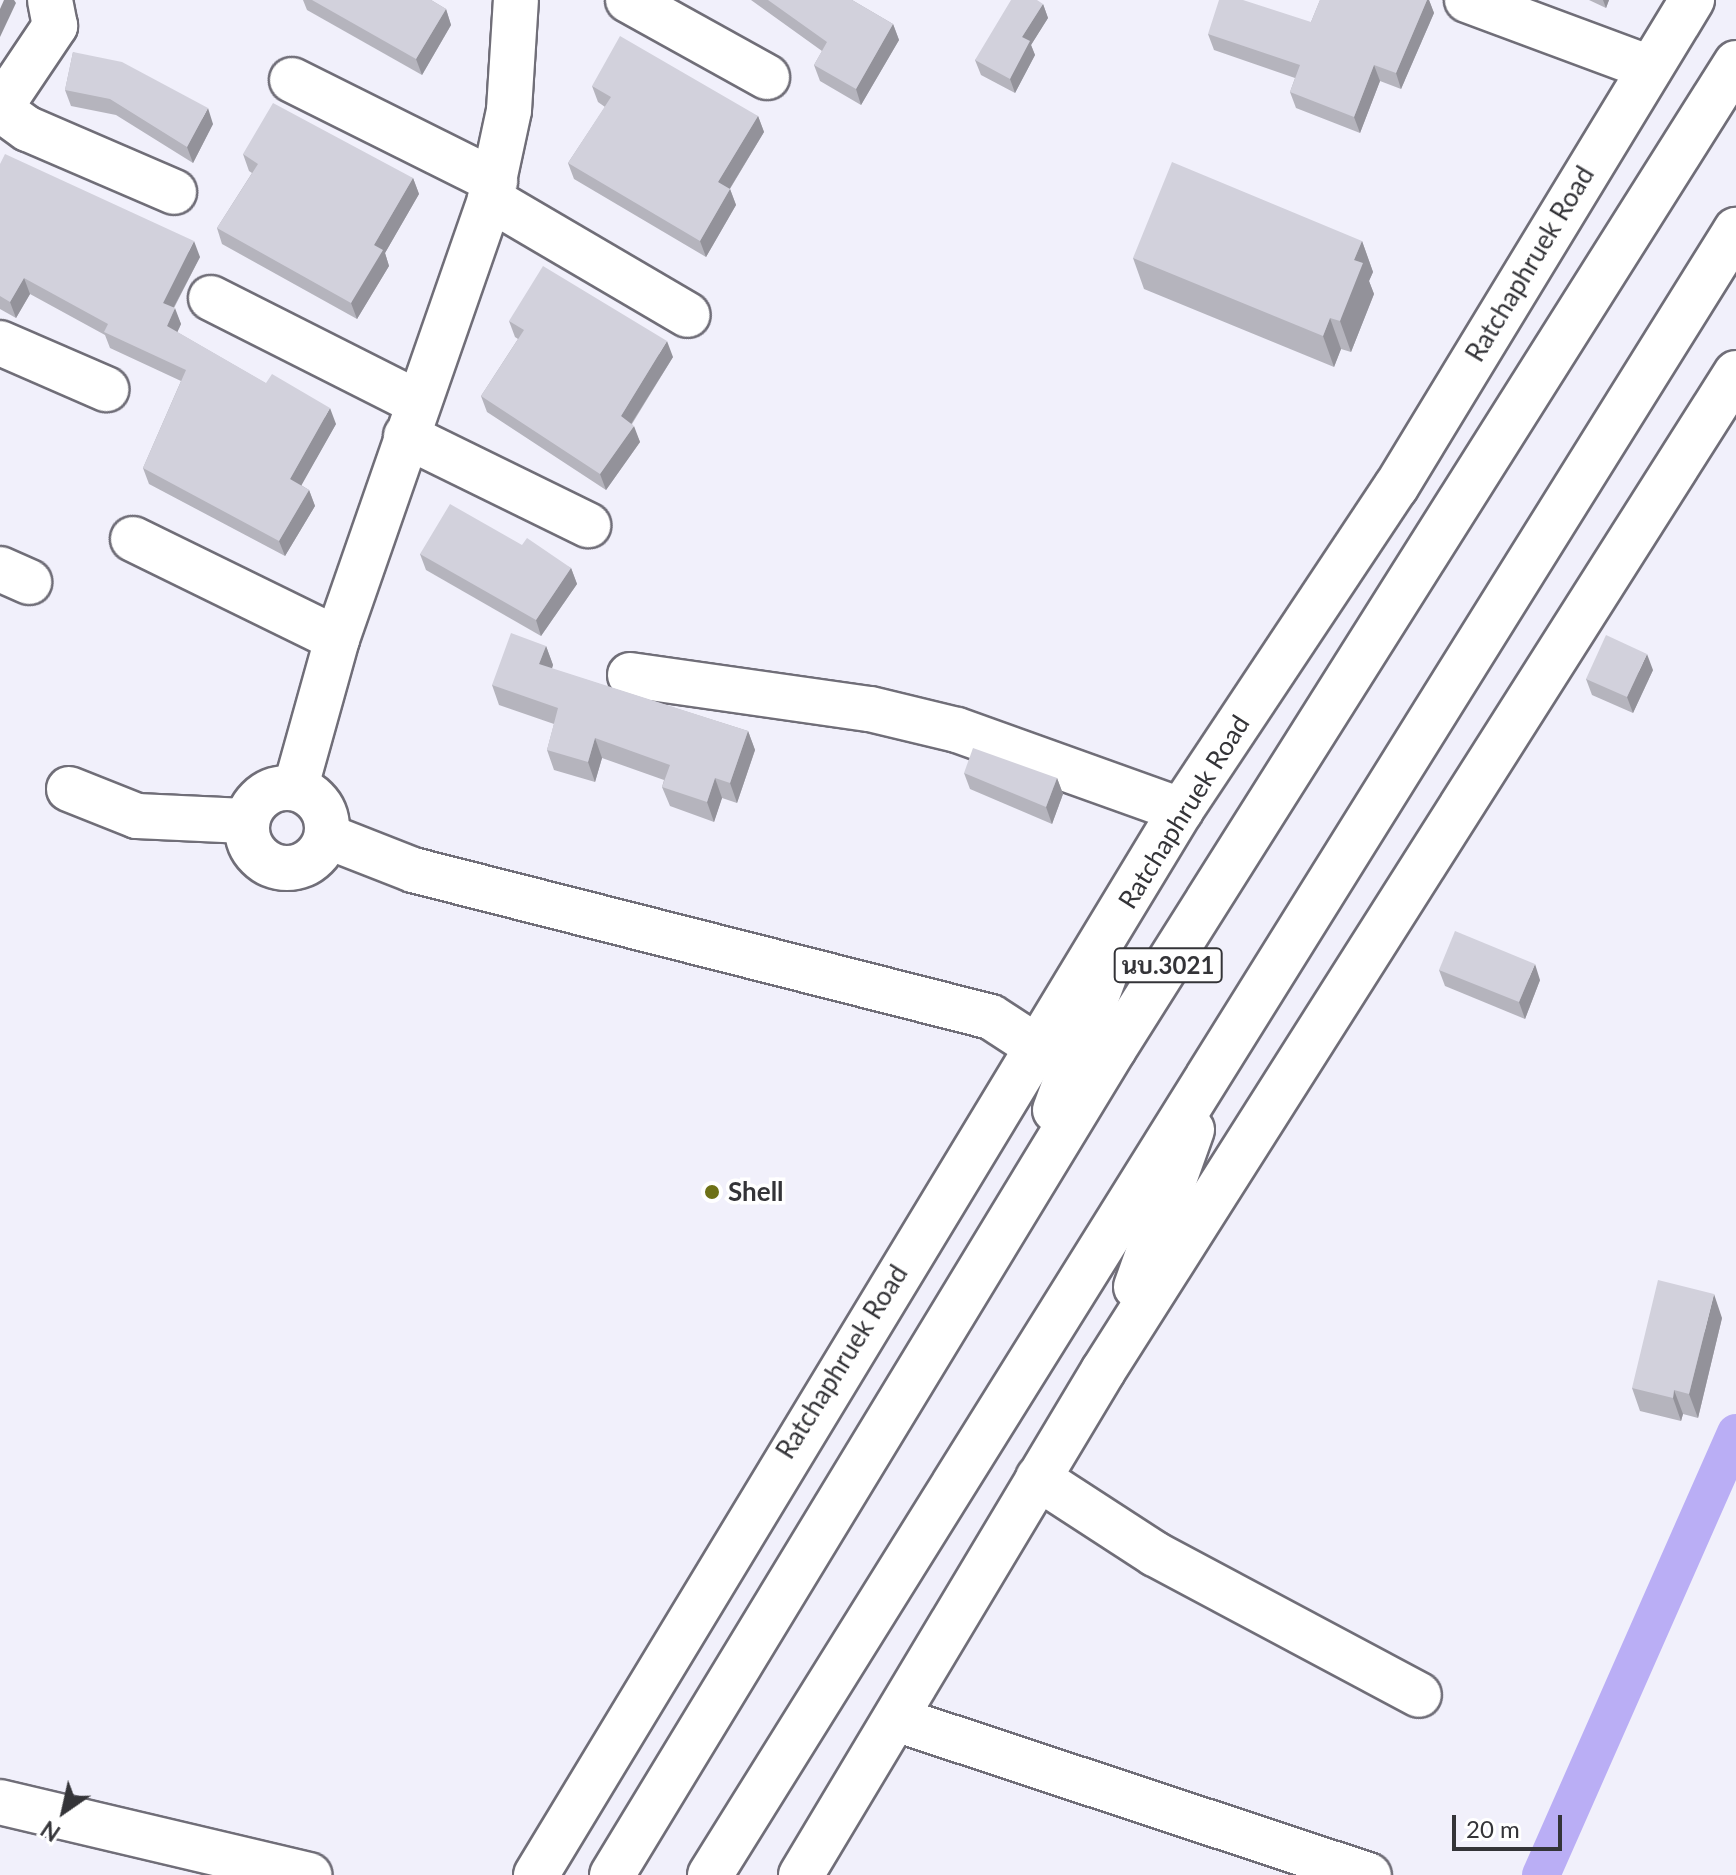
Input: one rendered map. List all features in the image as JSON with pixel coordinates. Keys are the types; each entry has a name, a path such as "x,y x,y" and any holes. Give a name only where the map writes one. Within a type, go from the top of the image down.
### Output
{"main road":[{"path":"50,0 55,26 0,109 28,129 174,192"},
{"path":"296,786 337,639 493,190 509,110 516,0"},
{"path":"628,0 767,77"},
{"path":"1467,0 1650,68"},
{"name":"Ratchaphruek Road","path":"536,1875 1181,810 1396,487 1692,0"},
{"name":"นบ.3021","path":"612,1875 1019,1210 1736,63"},
{"path":"292,80 493,190 688,315"},
{"name":"นบ.3021","path":"710,1875 1235,1028 1451,697 1736,230"},
{"path":"211,298 588,525"},
{"path":"0,343 106,389"},
{"path":"801,1875 1103,1371 1736,373"},
{"path":"133,539 337,639"},
{"path":"630,675 870,709 957,730 1181,810"},
{"path":"296,786 322,805 329,837 310,863 278,869 251,851 245,821 263,792 296,786"},
{"path":"69,789 137,816 245,821"},
{"path":"329,837 413,870 991,1017 1037,1047"},
{"path":"1019,1210 1138,884"},
{"path":"1103,1371 1235,1028"},
{"path":"1038,1478 1155,1554 1419,1695"},
{"path":"896,1719 1369,1875"},
{"path":"0,1802 309,1875"}],"building":[{"path":"312,0 431,0 446,9 416,59"},
{"path":"768,0 852,0 893,24 856,89 814,65 827,42"},
{"path":"1011,0 1037,0 1043,4 1022,37 1030,41 1010,79 975,60"},
{"path":"1219,0 1243,0 1311,22 1320,0 1427,0 1396,73 1374,65 1354,117 1290,92 1300,65 1208,34"},
{"path":"620,36 758,116 718,182 730,189 700,241 568,163 611,97 592,86"},
{"path":"73,52 122,62 208,108 187,147 110,99 65,90"},
{"path":"273,103 413,178 374,245 383,250 351,303 217,228 258,164 243,154"},
{"path":"5,154 194,241 163,303 175,308 167,326 266,383 272,374 330,408 290,479 309,490 279,541 143,468 186,370 104,332 108,324 24,278 10,302 0,296 0,164"},
{"path":"1172,162 1362,241 1354,260 1363,263 1340,321 1330,318 1323,336 1133,258"},
{"path":"543,266 667,341 621,416 634,426 600,474 481,396 524,330 509,321"},
{"path":"450,504 522,545 527,538 571,568 536,620 420,554"},
{"path":"511,633 546,646 539,664 748,731 730,783 715,778 707,802 662,787 670,765 595,738 588,762 547,750 558,708 492,685"},
{"path":"1606,635 1647,654 1627,697 1586,679"},
{"path":"973,748 1057,778 1046,807 964,773"},
{"path":"1455,931 1535,964 1519,1002 1439,970"},
{"path":"1658,1280 1714,1294 1689,1394 1674,1390 1673,1398 1632,1388"}],"waterway":[{"path":"1541,1875 1736,1433"}],"place":[{"name":"Shell","path":"712,1192"}]}
